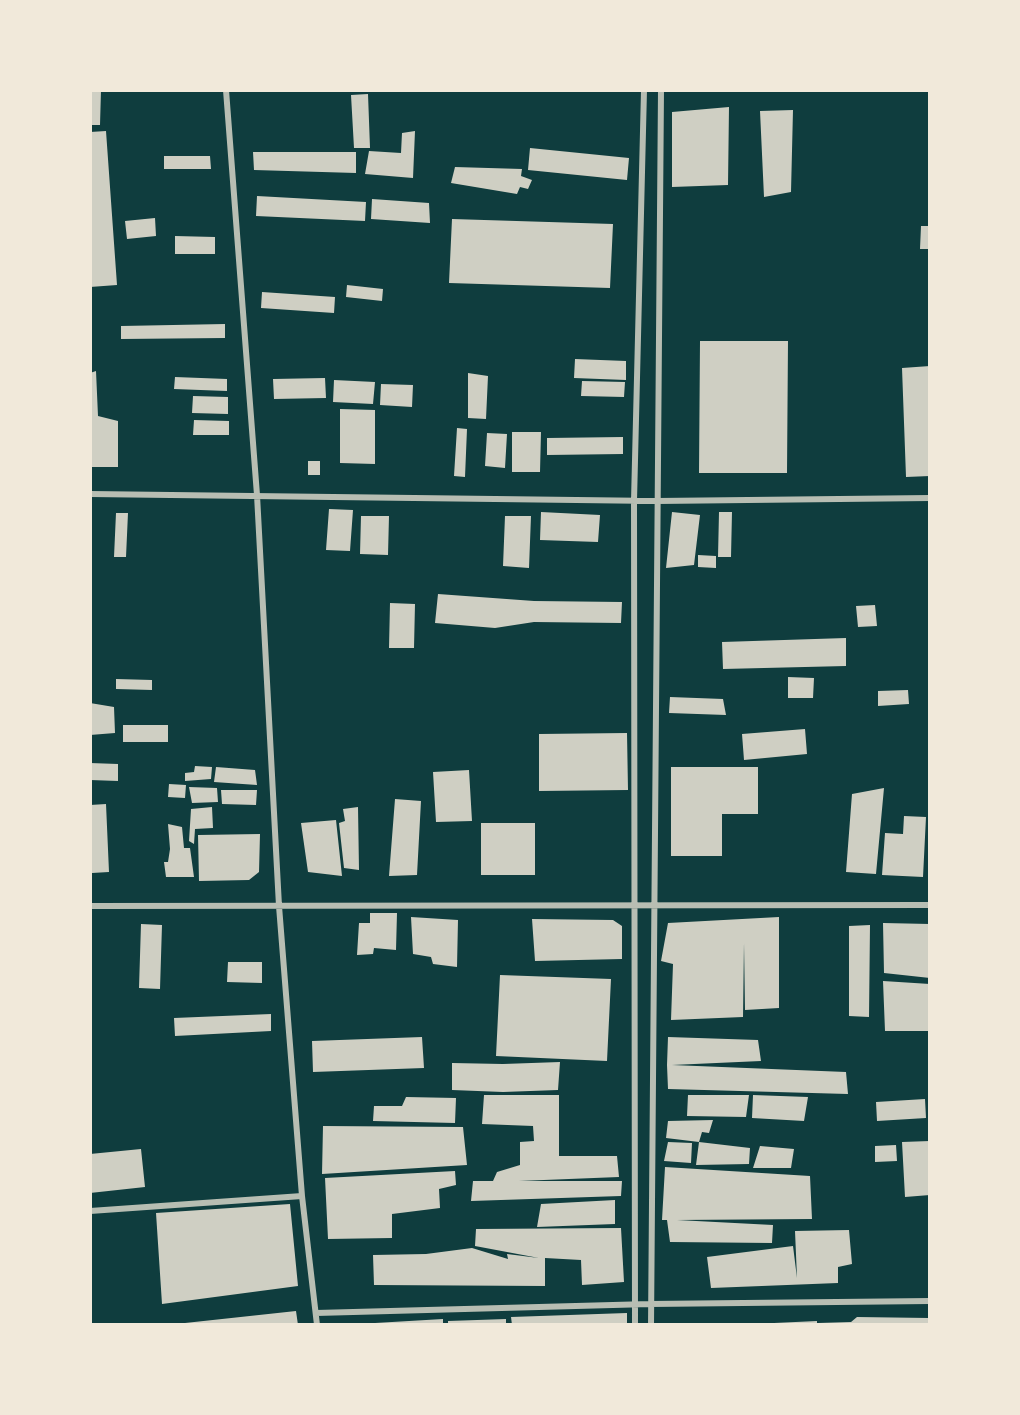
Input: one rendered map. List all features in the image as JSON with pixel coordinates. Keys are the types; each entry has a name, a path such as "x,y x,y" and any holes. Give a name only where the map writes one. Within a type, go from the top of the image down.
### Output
{"street":[{"path":"226,90 257,495 279,906 302,1196 317,1325"},
{"path":"635,1325 634,501 644,90"},
{"path":"651,1325 661,90"},
{"path":"90,494 634,501 930,498"},
{"path":"90,906 930,905"},
{"path":"90,1211 302,1196"},
{"path":"316,1313 650,1304 930,1301"}],"building":[{"path":"90,90 101,90 100,125 90,125"},
{"path":"368,94 370,148 354,148 351,95"},
{"path":"729,107 728,185 672,187 672,112"},
{"path":"793,110 791,192 764,197 760,111"},
{"path":"106,131 117,285 90,287 90,132"},
{"path":"415,131 413,178 365,174 369,151 401,153 402,133"},
{"path":"530,148 629,158 627,180 528,170"},
{"path":"253,152 356,152 356,173 254,170"},
{"path":"164,156 210,156 211,169 164,169"},
{"path":"455,167 522,169 521,176 532,180 528,189 520,187 517,194 451,183"},
{"path":"257,196 366,202 365,221 256,216"},
{"path":"372,199 429,203 430,223 371,219"},
{"path":"155,218 156,236 127,239 125,221"},
{"path":"452,219 613,224 610,288 449,283"},
{"path":"921,226 930,226 930,249 920,249"},
{"path":"175,236 215,237 215,254 175,254"},
{"path":"347,285 383,289 382,301 346,297"},
{"path":"262,292 335,297 334,313 261,308"},
{"path":"225,324 225,338 121,339 121,326"},
{"path":"700,341 788,341 787,473 699,473"},
{"path":"575,359 626,361 626,380 574,378"},
{"path":"930,366 930,476 906,477 902,368"},
{"path":"96,371 98,416 118,421 118,467 90,467 90,373"},
{"path":"468,373 488,376 486,419 468,418"},
{"path":"175,377 227,379 227,391 174,389"},
{"path":"325,378 326,398 274,399 273,379"},
{"path":"334,380 375,382 373,404 333,402"},
{"path":"582,381 625,382 624,397 581,396"},
{"path":"381,384 413,385 412,407 380,405"},
{"path":"193,396 228,397 228,414 192,413"},
{"path":"340,409 375,410 375,464 340,463"},
{"path":"194,420 229,421 229,435 193,435"},
{"path":"457,428 467,429 465,477 454,476"},
{"path":"512,432 541,432 540,472 512,472"},
{"path":"487,433 507,434 505,468 485,466"},
{"path":"623,437 623,454 547,455 547,438"},
{"path":"308,461 320,461 320,475 308,475"},
{"path":"329,509 353,510 350,551 326,550"},
{"path":"541,512 600,515 598,542 540,540"},
{"path":"672,512 700,515 694,565 666,568"},
{"path":"719,512 732,512 731,557 718,557"},
{"path":"116,513 128,513 126,557 114,557"},
{"path":"361,516 389,516 388,555 360,554"},
{"path":"505,516 531,516 529,568 503,566"},
{"path":"698,555 716,556 716,568 698,567"},
{"path":"438,594 534,601 622,602 621,623 534,622 495,628 435,623"},
{"path":"390,603 415,604 414,648 389,648"},
{"path":"875,605 877,626 858,627 856,606"},
{"path":"846,638 846,666 723,669 722,642"},
{"path":"788,677 814,678 813,698 788,698"},
{"path":"116,679 152,680 152,690 116,689"},
{"path":"908,690 909,704 878,706 878,691"},
{"path":"670,697 723,699 726,715 669,713"},
{"path":"90,703 114,707 115,733 90,735"},
{"path":"123,725 168,725 168,742 123,742"},
{"path":"805,729 807,754 744,760 742,734"},
{"path":"627,733 628,790 539,791 539,734"},
{"path":"90,763 118,764 118,781 90,780"},
{"path":"195,766 212,767 211,779 185,781 185,773 194,772"},
{"path":"216,767 255,770 257,785 214,782"},
{"path":"671,767 758,767 758,814 722,814 722,856 671,856"},
{"path":"469,770 472,821 436,822 433,772"},
{"path":"169,784 186,785 185,798 168,797"},
{"path":"189,787 217,788 218,802 192,803"},
{"path":"884,788 876,874 846,872 852,794"},
{"path":"221,790 257,790 256,805 222,804"},
{"path":"395,799 421,801 417,875 389,876"},
{"path":"106,804 109,872 92,873 90,805"},
{"path":"212,807 213,828 195,829 194,844 189,841 191,809"},
{"path":"358,807 359,870 344,868 339,823 345,821 343,809"},
{"path":"904,816 926,817 923,877 882,875 885,833 903,834"},
{"path":"336,820 342,876 308,872 301,823"},
{"path":"481,823 535,823 535,875 481,875"},
{"path":"168,824 182,827 184,848 190,848 194,877 166,877 164,862 168,862 170,849"},
{"path":"260,834 259,872 249,880 199,881 198,835"},
{"path":"370,913 397,913 396,950 374,948 373,954 357,955 359,923 370,923"},
{"path":"411,917 458,920 457,967 433,964 431,957 413,954"},
{"path":"779,917 779,1008 745,1010 744,943 743,1017 671,1020 673,964 661,961 668,923"},
{"path":"532,919 613,920 622,926 622,959 535,961"},
{"path":"883,923 930,924 930,978 884,973"},
{"path":"141,924 162,925 160,989 139,988"},
{"path":"870,925 869,1017 849,1016 849,926"},
{"path":"228,962 262,962 262,983 227,982"},
{"path":"500,975 611,979 607,1061 496,1056"},
{"path":"883,981 930,984 930,1031 885,1031"},
{"path":"271,1014 271,1031 175,1036 174,1018"},
{"path":"422,1037 424,1068 313,1072 312,1041"},
{"path":"668,1037 758,1040 761,1061 672,1065 846,1072 848,1094 668,1089"},
{"path":"560,1062 558,1090 503,1092 452,1090 452,1063"},
{"path":"484,1095 559,1095 559,1156 617,1156 619,1177 519,1181 622,1181 621,1196 471,1201 473,1181 493,1181 497,1172 520,1165 520,1142 534,1141 533,1126 482,1124"},
{"path":"688,1095 749,1095 746,1117 687,1116"},
{"path":"753,1095 808,1097 804,1121 752,1118"},
{"path":"406,1097 456,1098 455,1123 373,1121 374,1106 402,1106"},
{"path":"925,1099 926,1118 877,1121 876,1102"},
{"path":"713,1120 709,1133 702,1132 699,1142 666,1138 668,1121"},
{"path":"323,1126 463,1127 467,1165 322,1174"},
{"path":"930,1141 930,1195 905,1197 902,1142"},
{"path":"668,1142 692,1143 691,1163 664,1161"},
{"path":"699,1142 750,1148 749,1164 696,1165"},
{"path":"896,1145 897,1161 875,1162 875,1146"},
{"path":"760,1146 794,1149 791,1168 753,1168"},
{"path":"141,1149 145,1187 90,1193 90,1154"},
{"path":"665,1167 810,1176 812,1219 677,1220 773,1225 772,1243 670,1242 667,1220 662,1220"},
{"path":"455,1171 456,1185 439,1189 440,1208 392,1214 392,1238 328,1239 325,1178"},
{"path":"615,1200 615,1224 537,1227 541,1204"},
{"path":"290,1204 298,1286 162,1304 156,1213"},
{"path":"621,1228 624,1282 582,1285 581,1260 545,1258 545,1286 374,1285 373,1255 426,1254 472,1248 508,1259 507,1254 539,1258 475,1246 476,1229"},
{"path":"849,1230 852,1264 838,1267 838,1283 711,1288 707,1257 793,1246 797,1278 795,1231"},
{"path":"296,1311 298,1325 185,1325 185,1323"},
{"path":"627,1313 627,1325 512,1325 511,1317"},
{"path":"857,1317 929,1318 929,1325 818,1325 818,1323 851,1322"},
{"path":"443,1319 443,1325 375,1325 375,1323"},
{"path":"506,1319 506,1325 448,1325 448,1321"},
{"path":"817,1321 817,1325 774,1325 774,1323"}]}
